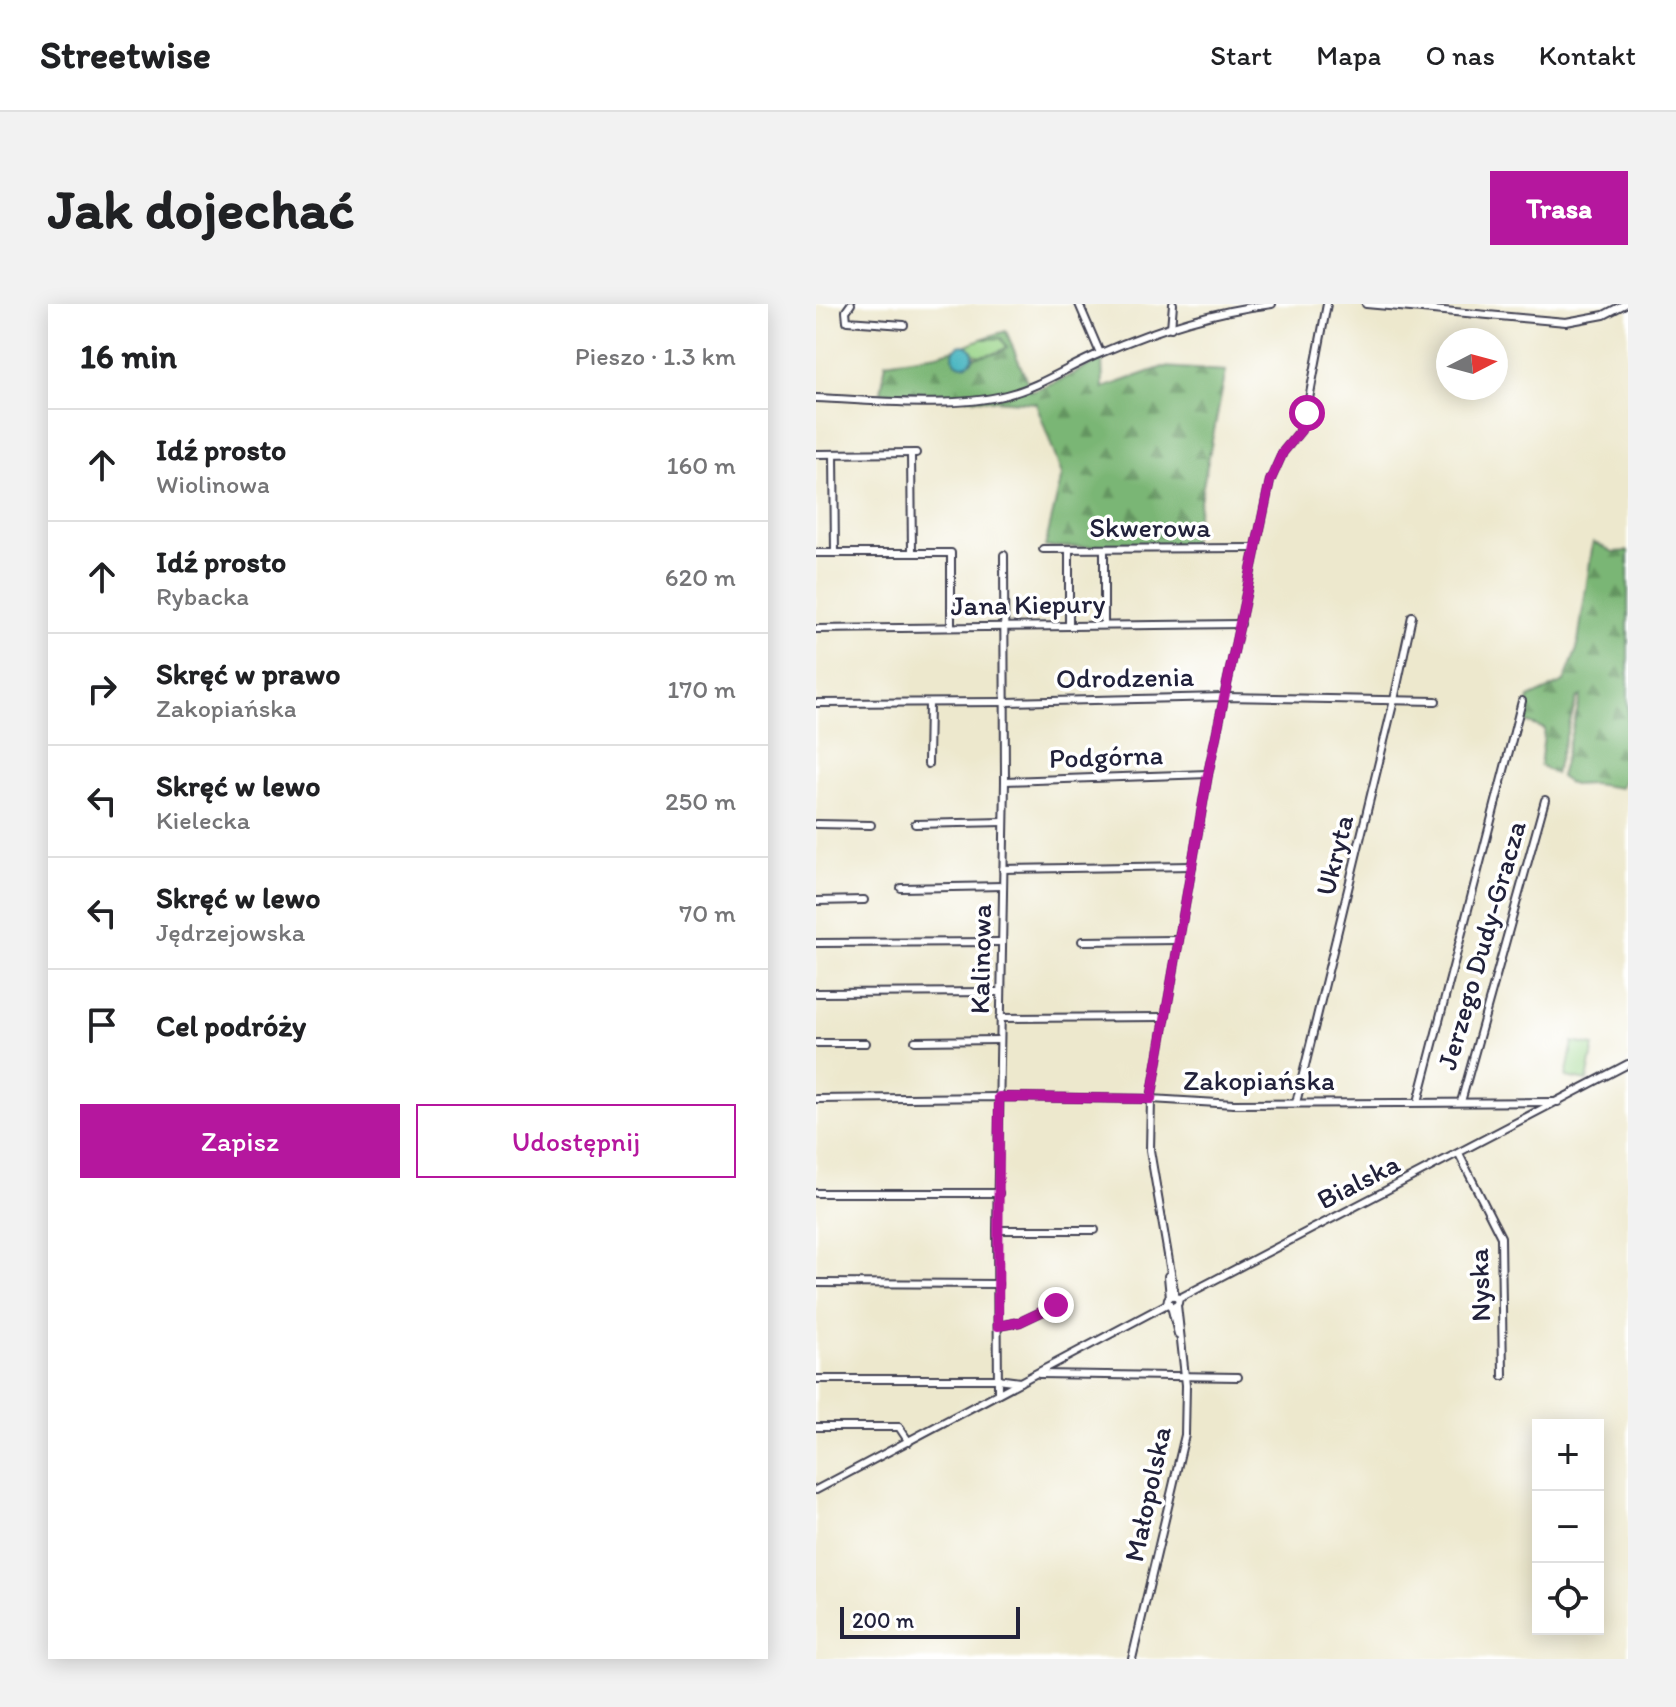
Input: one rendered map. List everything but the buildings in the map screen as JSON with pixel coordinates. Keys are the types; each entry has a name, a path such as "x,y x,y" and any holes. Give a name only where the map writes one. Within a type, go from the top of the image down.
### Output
{"street":[{"path":"851,304 846,311 847,321 904,325"},
{"path":"1079,304 1100,353"},
{"path":"1171,328 1173,304"},
{"path":"816,398 977,401 1027,389 1100,353 1171,328 1240,306 1272,304"},
{"name":"Małopolska","path":"1132,1659 1181,1456 1187,1409 1185,1375 1150,1150 1151,1099 1208,774 1256,548 1273,473 1305,420 1327,304"},
{"path":"1366,304 1566,322 1604,315 1625,304"},
{"path":"816,454 913,454 912,552"},
{"path":"834,454 835,553"},
{"name":"Skwerowa","path":"1043,549 1256,548"},
{"path":"1069,549 1069,625"},
{"path":"1104,549 1104,625"},
{"path":"816,553 951,553 951,627"},
{"name":"Kalinowa","path":"998,1393 997,1230 1006,702 1004,555"},
{"name":"Ukryta","path":"1296,1103 1412,616"},
{"name":"Jana Kiepury","path":"816,629 1241,624"},
{"name":"Odrodzenia","path":"816,703 1224,697 1436,701"},
{"path":"1418,1102 1522,701"},
{"path":"928,764 929,703"},
{"name":"Podgórna","path":"1005,781 1208,774"},
{"name":"Jerzego Dudy-Gracza","path":"1461,1102 1545,800"},
{"path":"915,824 1004,822"},
{"path":"816,824 871,825"},
{"path":"1003,869 1192,866"},
{"path":"901,888 1003,886"},
{"path":"816,901 864,900"},
{"path":"1082,941 1178,940"},
{"path":"816,943 1002,942"},
{"path":"816,993 1001,992"},
{"path":"1000,1018 1163,1017"},
{"path":"915,1041 1000,1040"},
{"path":"816,1043 866,1043"},
{"name":"Bialska","path":"816,1490 1628,1064"},
{"name":"Zakopiańska","path":"816,1099 999,1097 1151,1099 1234,1104 1558,1102"},
{"name":"Nyska","path":"1459,1154 1501,1237 1503,1376"},
{"path":"816,1193 999,1193"},
{"path":"997,1230 1095,1230"},
{"path":"816,1283 998,1284"},
{"path":"998,1326 1020,1322 1056,1305"},
{"path":"1035,1374 1238,1377"},
{"path":"816,1379 997,1379 1020,1382"},
{"path":"816,1427 899,1427 909,1442"}],"green space":[{"path":"1006,331 1031,391 1102,359 1103,388 1163,367 1226,371 1191,546 1045,547 1062,475 1036,403 881,392 886,362 962,347 954,351 954,361 972,361 974,357 999,352 1007,347 1001,338 981,339"},
{"path":"1001,338 1007,347 996,353 979,355 962,347 981,339"},
{"path":"1593,542 1613,552 1628,551 1628,774 1620,788 1572,785 1560,777 1581,696 1577,698 1555,774 1540,765 1545,729 1523,721 1529,698 1564,682 1577,649"},
{"path":"1573,1042 1594,1046 1587,1081 1566,1077"}],"water":[{"path":"963,345 970,348 973,355 970,362 963,365 956,362 953,355 956,348"}],"route":[{"path":"1056,1305 1020,1322 998,1326 999,1097 1151,1099 1208,774 1270,481 1283,452 1301,430 1307,413"}]}
